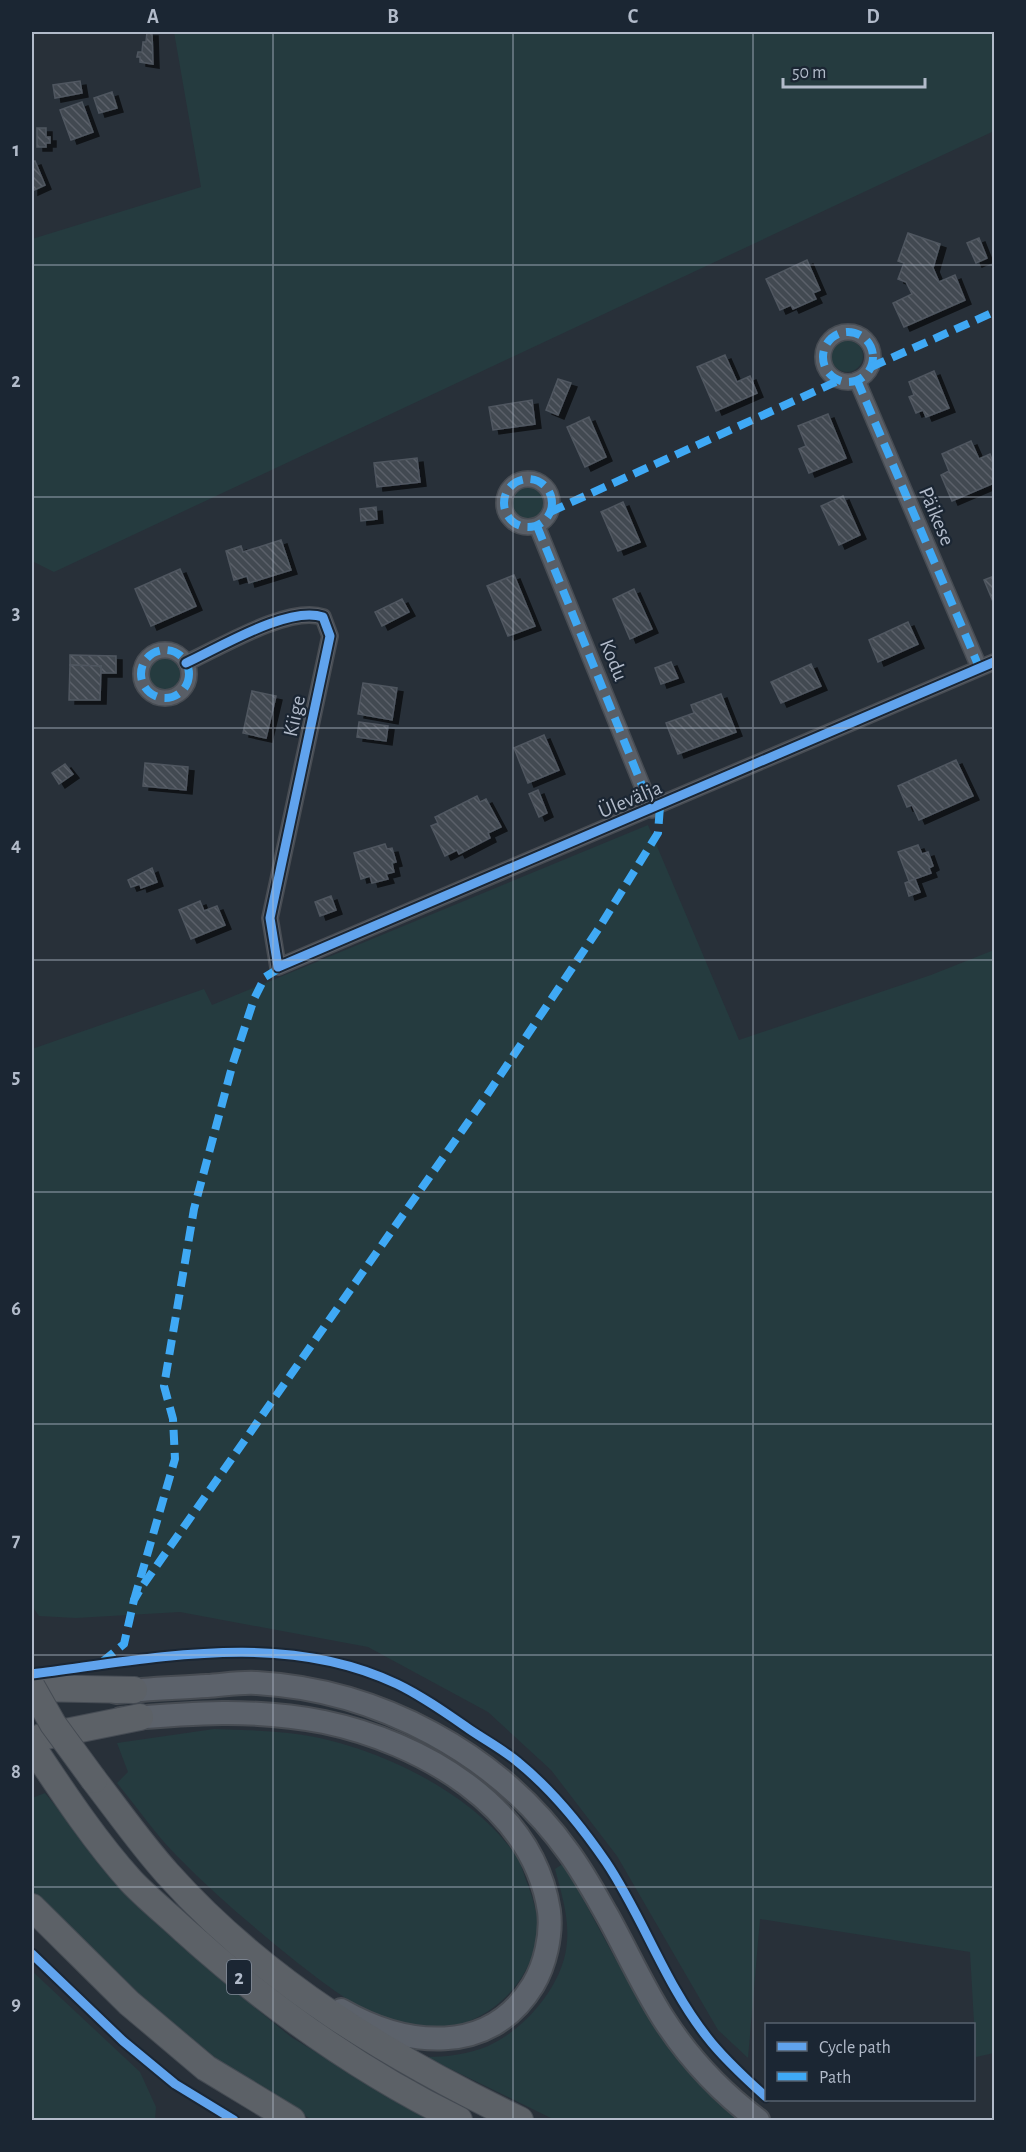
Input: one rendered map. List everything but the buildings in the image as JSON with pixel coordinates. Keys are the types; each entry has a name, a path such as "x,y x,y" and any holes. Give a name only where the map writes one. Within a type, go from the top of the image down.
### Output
{"highway":[{"path":"32,1688 134,1690"},
{"name":"2","path":"32,1688 53,1724 167,1874 265,1965 358,2033 436,2080 520,2121"},
{"path":"32,1739 140,1717"},
{"name":"2","path":"32,1746 58,1786 131,1881 218,1960 326,2044 423,2103 459,2121"},
{"path":"32,1907 129,2003 206,2068 292,2121"}],"main road":[{"path":"32,1701 134,1690 254,1683 296,1687 341,1696 387,1711 438,1736 492,1773 556,1837 606,1914 663,2019 706,2074 758,2121"},
{"path":"32,1727 224,1711 280,1715 325,1722 379,1738 419,1754 459,1780 496,1810 521,1839 539,1872 549,1913 547,1944 540,1973 523,2001 504,2020 479,2032 452,2039 419,2040 381,2028 349,2014 265,1965"}],"street":[{"name":"Päikese","path":"857,380 979,668"},
{"name":"Kodu","path":"537,526 652,810"},
{"name":"Kiige","path":"186,663 281,620 301,614 323,617 330,636 270,918 278,967"},
{"name":"Ülevälja","path":"278,967 652,810 994,662"}],"green space":[{"path":"174,32 994,32 994,131 54,572 32,561 32,239 201,187"},
{"path":"847,340 858,345 863,356 858,367 847,372 836,367 831,356 836,345"},
{"path":"528,485 540,490 545,502 540,514 528,519 516,514 511,502 516,490"},
{"path":"164,658 175,663 180,674 175,685 164,690 153,685 148,674 153,663"},
{"path":"648,825 739,1040 931,975 994,950 994,2053 976,2057 970,1952 760,1919 748,2058 718,2030 617,1856 551,1770 488,1712 368,1647 180,1612 76,1618 39,1616 32,1606 32,1049 204,989 212,1005"},
{"path":"214,1729 288,1733 351,1746 415,1773 446,1790 473,1810 497,1833 517,1857 537,1918 537,1938 530,1960 520,1980 505,1998 488,2012 468,2022 446,2028 423,2029 386,2020 360,2007 322,1982 206,1885 161,1839 117,1783 128,1772 117,1743"},
{"path":"45,1793 120,1886 210,1971 291,2037 428,2120 313,2120 244,2083 145,2003 32,1894 32,1798"},
{"path":"564,1863 620,1967 661,2033 711,2093 739,2120 555,2120 426,2057 458,2054 488,2046 516,2028 541,2003 559,1973 565,1957 567,1922 555,1869"},
{"path":"32,1971 140,2072 156,2107 155,2120 32,2120"}],"marked path":[{"path":"871,367 994,312"},
{"path":"848,332 866,339 873,357 866,375 848,382 830,375 823,357 830,339 848,332"},
{"path":"550,512 840,380"},
{"path":"857,380 979,667"},
{"path":"523,479 533,479 545,486 552,498 552,503 552,508 545,520 533,527 523,527 508,516 504,508 504,498 515,483 523,479"},
{"path":"537,526 652,810"},
{"path":"160,650 170,650 185,660 189,674 185,688 179,694 170,698 160,698 145,688 141,679 141,669 151,654 160,650"},
{"path":"102,1662 124,1644 134,1600 141,1588 485,1098 599,928 658,833 660,806"},
{"path":"134,1600 175,1459 173,1419 164,1386 194,1209 233,1063 254,999 265,977 283,966"}],"cycle path":[{"path":"186,663 254,630 292,617 309,615 323,617 330,636 270,918 278,967 994,662"},
{"path":"32,1674 170,1656 263,1653 308,1657 353,1667 416,1694 513,1758 543,1785 577,1822 619,1883 692,2017 720,2053 765,2096"},
{"path":"32,1954 123,2041 175,2084 234,2120"}]}
